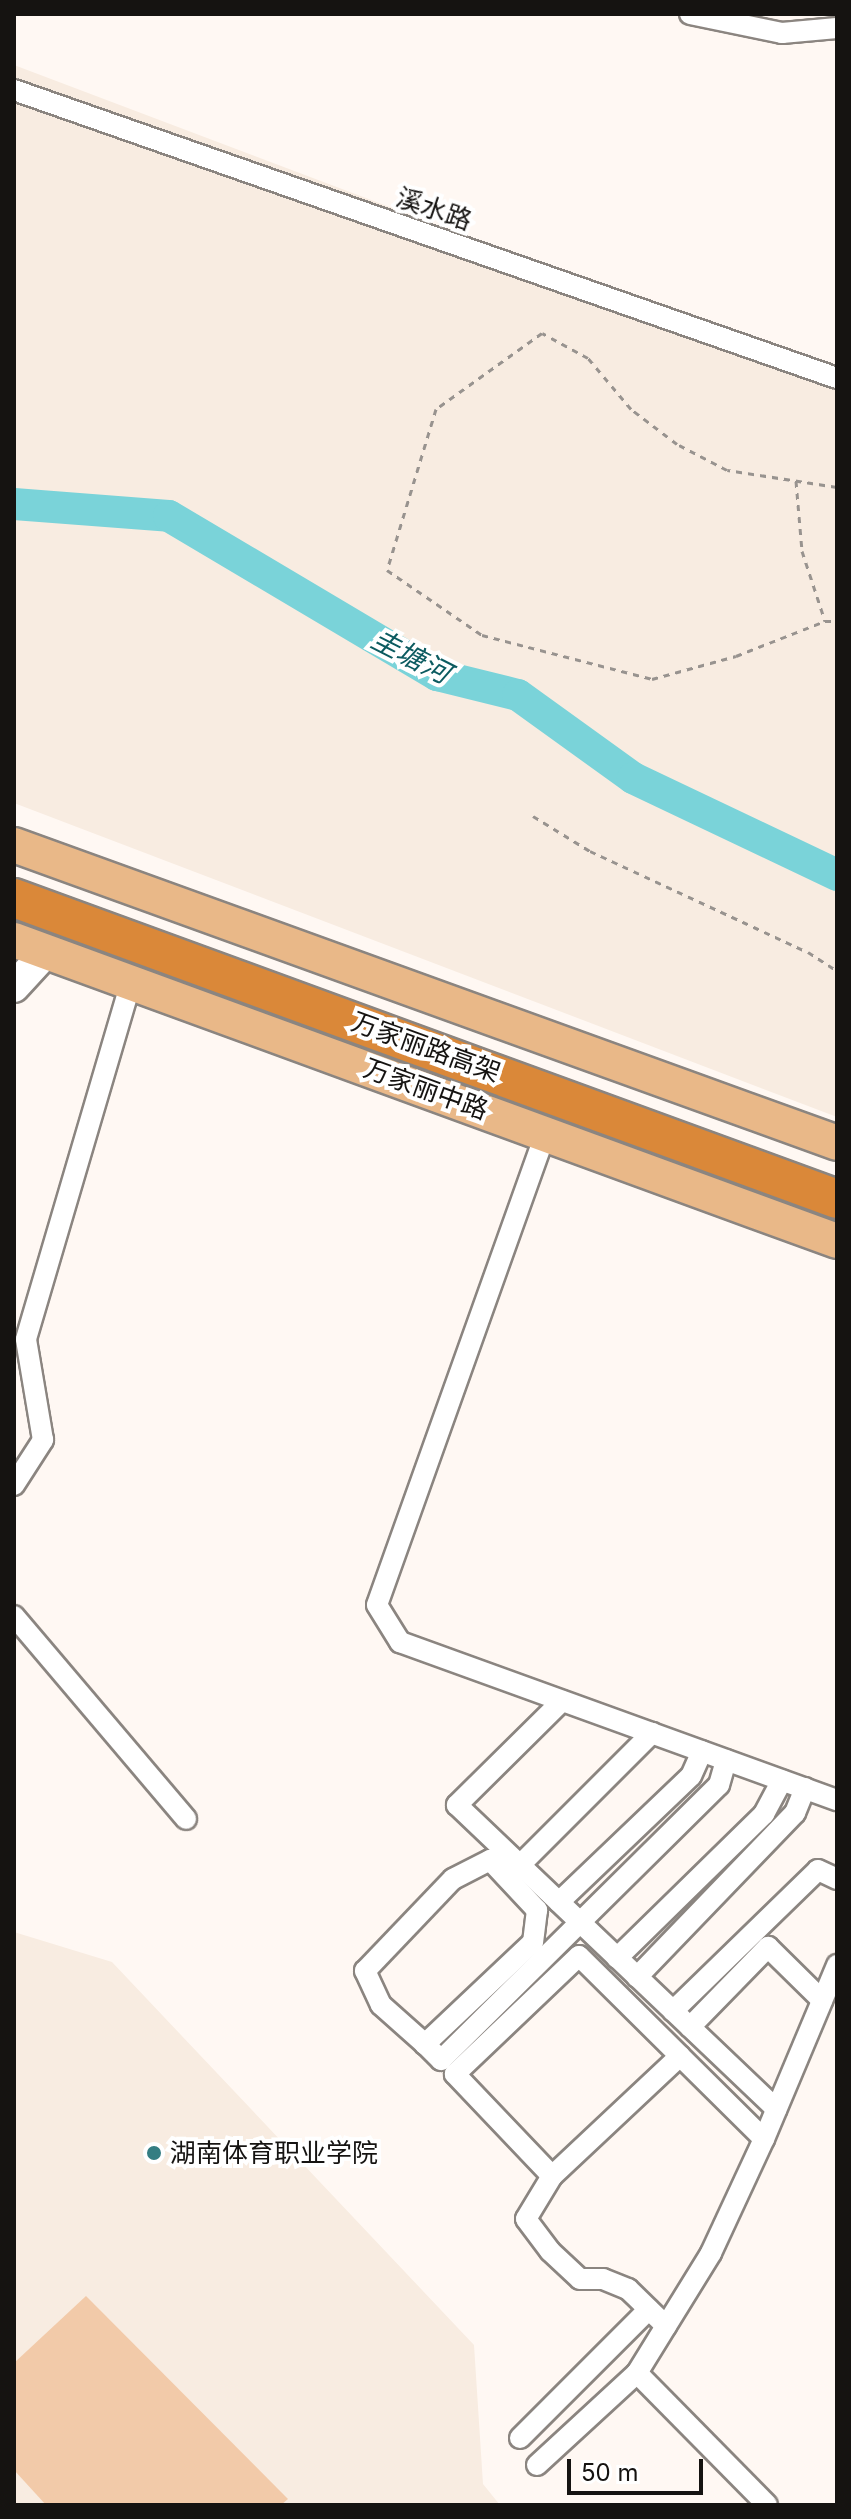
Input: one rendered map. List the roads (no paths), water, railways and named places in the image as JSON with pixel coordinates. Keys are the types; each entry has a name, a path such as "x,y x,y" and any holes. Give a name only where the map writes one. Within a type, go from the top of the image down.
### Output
{"highway":[{"name":"万家丽路高架","path":"14,871 837,1172"},
{"name":"万家丽路高架","path":"14,898 837,1199"}],"main road":[{"path":"14,845 837,1143"},
{"name":"万家丽中路","path":"14,940 546,1132 837,1241"}],"street":[{"path":"690,14 782,33 837,28"},
{"name":"溪水路","path":"14,90 837,378"},
{"path":"14,987 46,952"},
{"path":"14,1485 43,1440 26,1339 131,982"},
{"path":"546,1132 377,1605 400,1642 837,1800"},
{"path":"14,1616 186,1819"},
{"path":"562,1701 457,1805 776,2109"},
{"path":"520,1865 652,1733"},
{"path":"559,1902 691,1776 702,1751"},
{"path":"448,2067 580,1922 719,1785 726,1760"},
{"path":"617,1958 764,1814 782,1780"},
{"path":"637,1977 795,1813 805,1788"},
{"path":"425,2044 533,1942 537,1910 490,1860 453,1879 365,1971 381,2005 425,2044 552,2176"},
{"path":"690,2027 818,1870 837,1879"},
{"path":"673,2011 761,1940"},
{"path":"761,1940 822,2000"},
{"path":"448,2067 579,1956 764,2139"},
{"path":"537,2465 637,2373 711,2253 764,2139 837,1965"},
{"path":"666,2326 628,2289 603,2279 580,2279 550,2251 526,2219 552,2176 680,2056"},
{"path":"520,2438 649,2309"},
{"path":"637,2373 767,2505"}],"waterway":[{"name":"圭塘河","path":"14,504 169,516 437,675 518,695 633,778 837,875"}],"place":[{"name":"湖南体育职业学院","path":"154,2153"}]}
